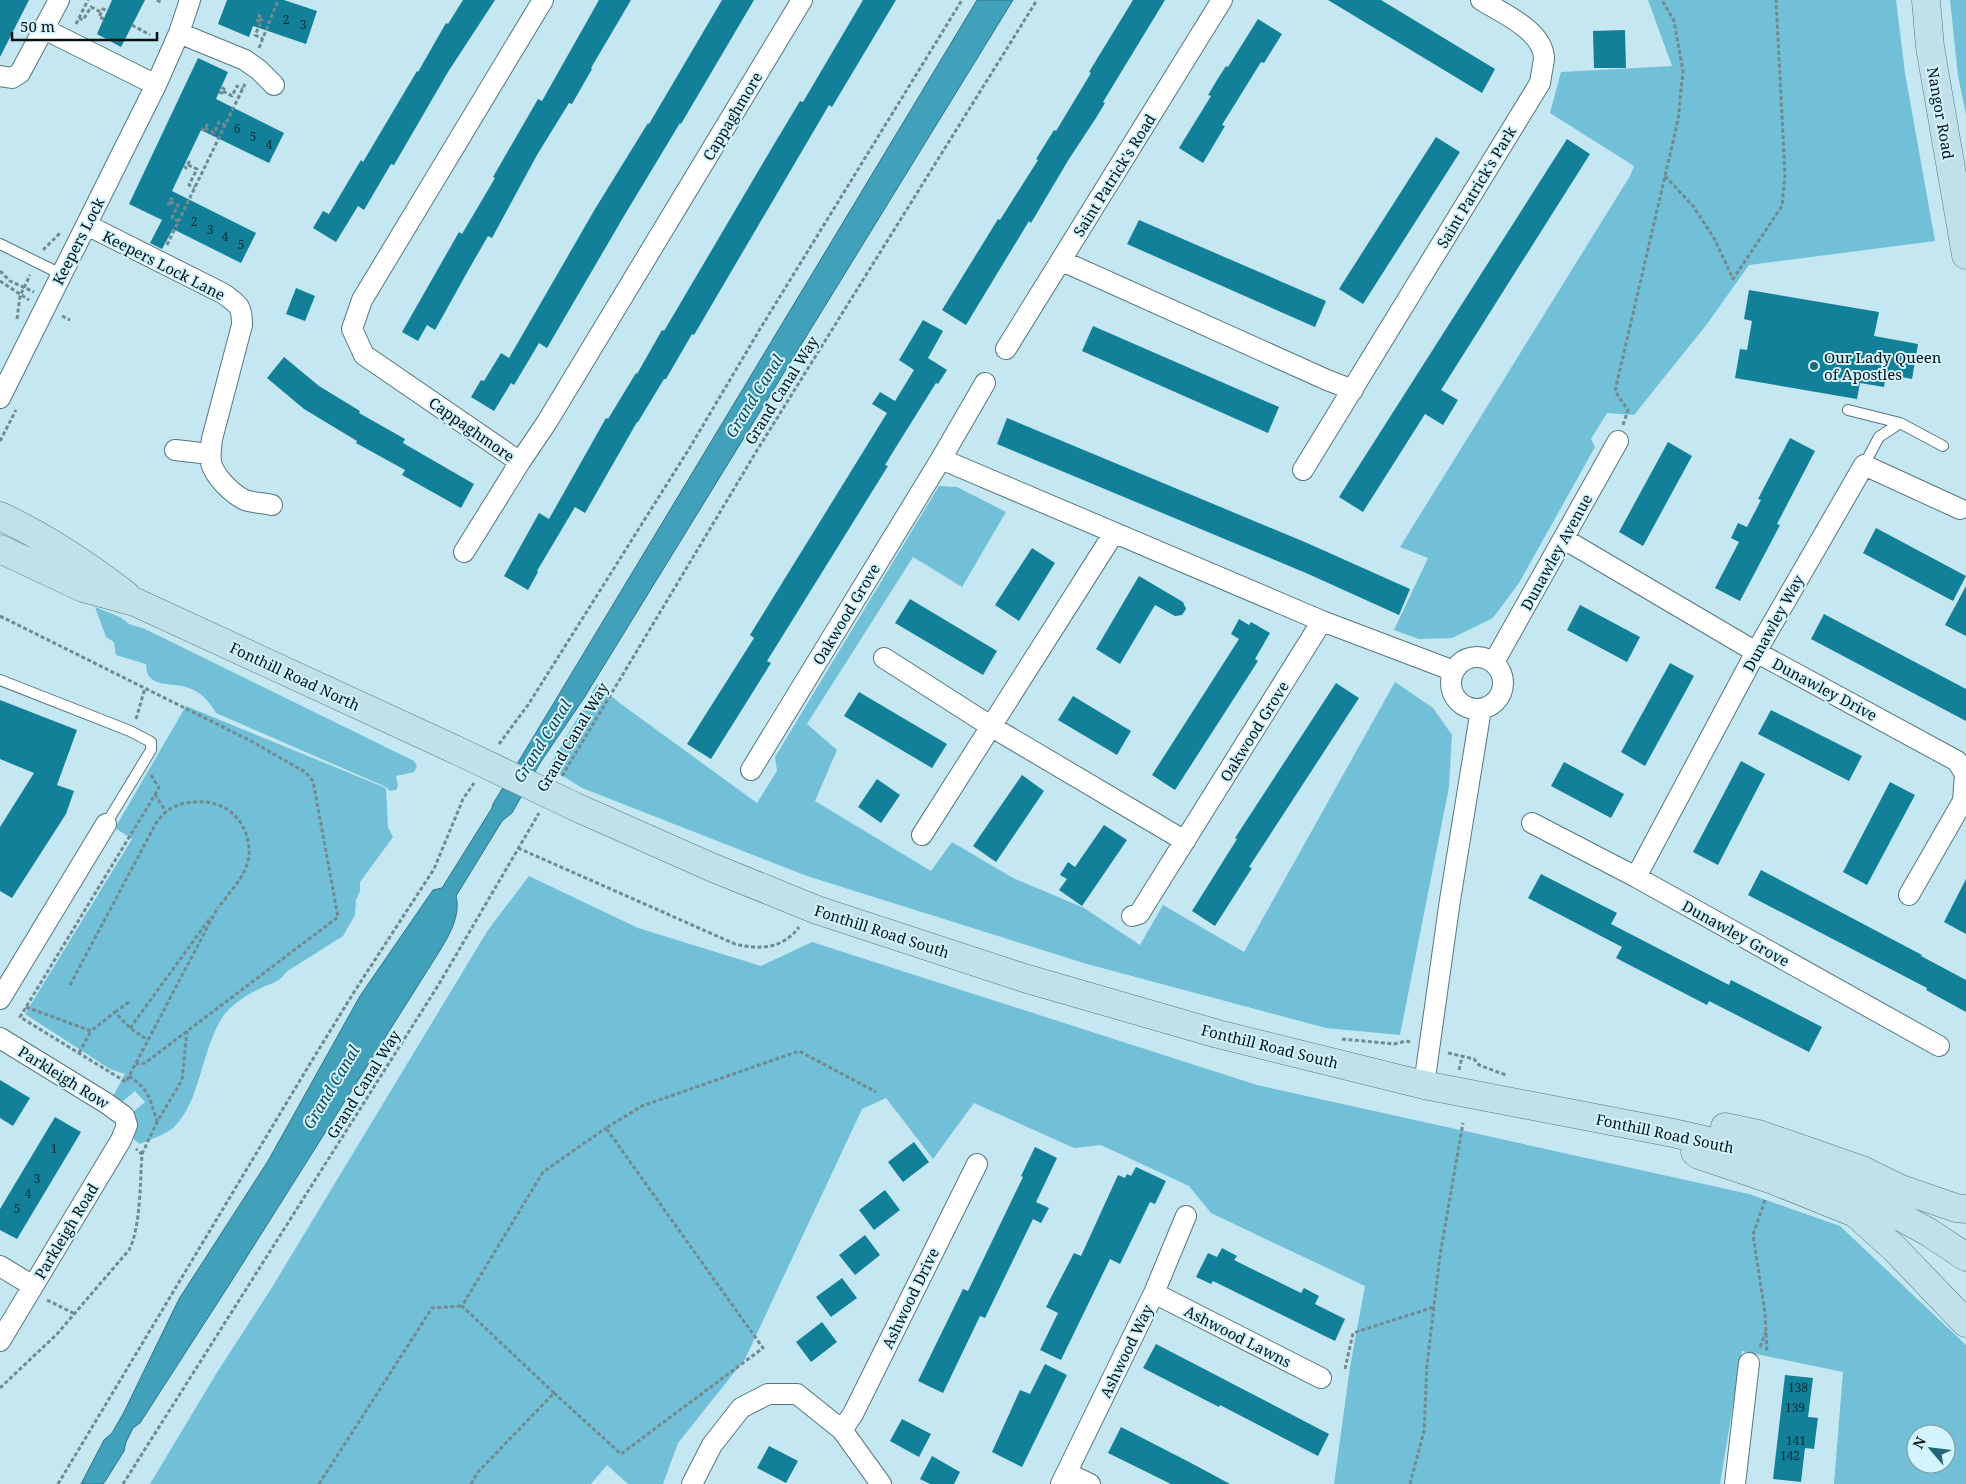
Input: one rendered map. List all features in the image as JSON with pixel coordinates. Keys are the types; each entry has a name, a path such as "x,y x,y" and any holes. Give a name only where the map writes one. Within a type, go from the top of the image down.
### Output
{"main road":[{"name":"Nangor Road","path":"1926,0 1930,47 1966,255"},
{"name":"Fonthill Road North","path":"0,516 23,527 88,566 135,602"},
{"name":"Fonthill Road North","path":"0,549 83,588 135,602 578,808"},
{"name":"Fonthill Road South","path":"578,808 711,867 817,910 1005,972 1218,1034 1424,1085 1673,1133 1743,1149 1870,1200 1930,1233 1966,1257"},
{"path":"1568,1113 1599,1100 1646,1108 1758,1134 1862,1170 1901,1189 1956,1208 1966,1209"},
{"path":"1673,1133 1699,1155 1773,1180 1855,1214 1894,1248 1966,1323"},
{"path":"1901,1189 1902,1217"}],"street":[{"path":"0,76 12,78 20,73 59,0"},
{"name":"Keepers Lock","path":"0,398 156,85 179,33 190,0"},
{"name":"Cappaghmore","path":"543,0 362,300 352,329 364,355 520,462 547,422 802,0"},
{"name":"Saint Patrick's Road","path":"1006,349 1222,0"},
{"name":"Saint Patrick's Park","path":"1303,470 1540,83 1544,58 1540,41 1521,24 1481,0"},
{"path":"44,29 156,85"},
{"path":"179,33 245,60 274,85"},
{"name":"Keepers Lock Lane","path":"87,225 224,294 237,303 242,311 242,324 212,439 210,454"},
{"path":"1062,261 1353,390"},
{"name":"Oakwood Grove","path":"751,770 941,459 985,383"},
{"name":"Dunawley Avenue","path":"1494,662 1564,539 1620,433"},
{"path":"175,450 210,454 215,472 236,496 248,501 272,505"},
{"path":"941,459 1322,621 1454,672"},
{"path":"464,552 520,462"},
{"path":"1864,465 1960,509"},
{"name":"Dunawley Way","path":"1636,877 1756,652 1864,465"},
{"path":"922,835 1114,533"},
{"name":"Dunawley Drive","path":"1564,539 1756,652 1957,761 1964,774 1963,801 1909,895"},
{"name":"Oakwood Grove","path":"1132,916 1139,914 1322,621"},
{"path":"1472,657 1487,658 1500,669 1504,686 1496,702 1481,710 1472,709 1458,702 1451,687 1454,672 1464,660 1472,657"},
{"path":"884,658 992,727 1185,841"},
{"path":"1424,1085 1450,900 1481,710"},
{"name":"Dunawley Grove","path":"1532,822 1636,877 1939,1046"},
{"path":"0,999 106,824"},
{"name":"Parkleigh Row","path":"0,1038 106,1103 125,1119"},
{"name":"Parkleigh Road","path":"0,1341 121,1140 126,1130 125,1119"},
{"name":"Ashwood Drive","path":"842,1430 853,1414 977,1164"},
{"name":"Ashwood Way","path":"1064,1478 1154,1293 1186,1216"},
{"path":"0,1266 33,1286"},
{"name":"Ashwood Lawns","path":"1154,1293 1321,1378"},
{"path":"1735,1484 1758,1362"},
{"path":"692,1484 712,1444 741,1408 768,1394 797,1394 842,1430 881,1484"},
{"path":"1064,1478 1090,1484"}],"lane":[{"path":"0,244 61,274"},
{"path":"1848,410 1900,423 1943,446"},
{"path":"1864,465 1878,438 1900,423"},
{"path":"0,680 130,731 150,742 151,750 106,824"}],"path":[{"path":"74,29 88,0"},
{"path":"157,0 162,3"},
{"path":"160,262 178,221 243,89 278,0"},
{"path":"495,750 528,705 689,449 765,320 962,0"},
{"name":"Grand Canal Way","path":"561,778 751,460 1037,0"},
{"path":"1620,433 1628,410 1616,391 1678,120 1683,71 1674,21 1662,0"},
{"path":"1665,176 1693,206 1715,240 1733,278 1782,206 1785,175 1776,0"},
{"path":"79,18 83,20 91,7 101,12"},
{"path":"104,19 99,17 102,9 108,11"},
{"path":"257,18 262,20 255,36 263,39"},
{"path":"132,25 150,34"},
{"path":"221,90 232,96 237,86 243,89"},
{"path":"204,123 207,125 203,129 214,132 219,122 225,125"},
{"path":"186,164 197,169 189,185 194,188"},
{"path":"169,201 178,206 172,218 178,221"},
{"path":"16,325 20,296 32,272"},
{"path":"0,616 251,741 305,772 313,780 338,917 145,1063 136,1064"},
{"path":"130,731 145,688"},
{"path":"144,761 158,788 20,1017 126,1082 218,907"},
{"path":"58,1484 308,1067 434,869 463,799 479,775"},
{"path":"155,794 166,812"},
{"path":"70,985 156,823 166,812 185,802 205,801 219,804 232,812 242,824 248,840 249,858 242,875 130,1028"},
{"name":"Grand Canal Way","path":"123,1484 439,984 542,810"},
{"path":"518,848 735,944 754,949 774,946 793,936 801,925"},
{"path":"79,1053 91,1031 129,1002"},
{"path":"26,1007 91,1031"},
{"path":"116,1012 130,1028 148,1040"},
{"path":"0,1388 57,1334 129,1250 134,1241 142,1154 157,1122 182,1080 187,1031"},
{"path":"1394,1044 1406,1041"},
{"path":"462,1306 543,1172 606,1128 642,1106 799,1051 876,1092"},
{"path":"1451,1054 1474,1059"},
{"path":"129,1076 143,1086 157,1122"},
{"path":"1410,1484 1424,1431 1427,1364 1444,1228 1463,1123"},
{"path":"319,1484 432,1308 462,1306 621,1454 763,1348 606,1128"},
{"path":"128,1144 142,1154"},
{"path":"1758,1362 1765,1313 1753,1235 1773,1180"},
{"path":"33,1286 37,1296 75,1314"},
{"path":"1344,1369 1353,1333 1434,1307"},
{"path":"471,1484 478,1472 554,1393"}],"shaded area":[{"path":"1648,0 1896,0 1905,73 1935,241 1749,265 1707,324 1634,415 1607,413 1591,439 1595,447 1519,583 1493,618 1452,638 1419,639 1394,630 1428,558 1400,547 1630,176 1634,166 1550,113 1561,72 1672,66"},
{"path":"1950,0 1966,0 1966,115 1958,76"},
{"path":"939,486 957,487 1006,512 962,587 913,557 807,724 837,750 815,801 931,871 952,842 1013,878 1084,908 1140,945 1163,905 1244,952 1395,682 1433,708 1452,735 1449,787 1400,1035 1326,1028 1087,964 807,876 582,788 549,767 597,684 621,704 757,803 777,771 775,757"},
{"path":"95,607 120,617 129,624 145,629 414,761 417,766 414,772 396,776 398,786 396,790 390,791 386,787 216,713 196,691 186,687 155,681 147,672 146,664 116,655 114,642 106,637"},
{"path":"186,706 386,788 388,827 393,837 360,882 355,915 343,936 286,972 278,981 251,993 230,1009 222,1018 215,1031 196,1089 183,1116 171,1130 140,1144 132,1138 132,1113 145,1102 135,1091 122,1102 113,1096 125,1074 110,1069 25,1014 132,839 115,828"},
{"path":"529,876 638,928 761,966 812,942 1257,1085 1749,1194 1840,1226 1966,1345 1966,1484 1834,1484 1843,1372 1742,1351 1720,1484 1334,1484 1350,1367 1365,1286 1211,1213 1189,1186 1101,1145 1074,1148 974,1103 933,1159 886,1098 862,1109 745,1359 678,1443 663,1484 628,1484 607,1465 591,1484 150,1484 216,1374 271,1289 488,930"}],"water":[{"name":"Grand Canal","path":"977,0 1013,0 584,698 540,763 512,813 502,821 456,896 457,911 455,918 439,952 229,1285 140,1423 133,1428 124,1451 106,1480 103,1484 81,1484 104,1440 112,1433 124,1412 179,1299 268,1161 360,996 433,890 442,888 492,808"}],"building":[{"path":"0,0 29,0 0,57"},
{"path":"112,0 145,0 121,47 97,34"},
{"path":"227,0 284,0 317,11 306,44 253,26 249,37 218,24"},
{"path":"463,0 495,0 448,72 394,165 391,164 364,210 358,206 336,242 313,228 323,211 329,214 361,160 363,162 446,23 448,24"},
{"path":"599,0 631,0 572,104 569,103 537,155 492,238 488,236 435,330 427,325 418,341 402,332 459,232 462,234 495,178 493,177 538,99 542,101"},
{"path":"722,0 754,0 547,348 539,343 514,385 511,383 494,411 471,397 481,380 484,381 501,353 509,358 595,209 649,124"},
{"path":"863,0 896,0 832,107 829,105 694,335 692,334 666,379 664,379 637,422 585,513 575,507 537,571 528,590 504,576 539,513 549,519 606,418 608,419 637,374 662,330 664,331 800,101 803,102"},
{"path":"1133,0 1165,0 1103,102 1105,103 1096,118 1031,223 1029,221 966,325 942,310 998,219 1000,220 1038,160 1036,159 1054,130 1056,131"},
{"path":"1328,0 1381,0 1495,69 1482,93"},
{"path":"1258,19 1282,34 1264,63 1261,62 1222,125 1225,126 1203,163 1179,148 1211,96 1208,95 1217,80 1226,66 1228,67"},
{"path":"1625,30 1626,68 1594,68 1593,31"},
{"path":"198,58 228,72 216,99 284,133 269,163 201,130 172,191 256,233 241,263 173,229 162,249 150,243 162,220 129,204"},
{"path":"1436,137 1460,152 1363,304 1339,289"},
{"path":"1567,139 1590,154 1441,390 1458,400 1443,425 1425,414 1363,512 1339,497"},
{"path":"1139,220 1326,301 1315,327 1127,244"},
{"path":"296,288 315,296 305,321 286,314"},
{"name":"Our Lady Queen of Apostles","path":"1749,290 1879,312 1874,336 1918,344 1912,379 1886,374 1884,387 1860,383 1857,399 1735,378 1740,349 1747,350 1752,321 1744,319"},
{"path":"923,320 943,331 928,358 947,370 938,384 936,383 885,465 888,466 767,661 771,663 711,759 687,744 754,638 750,635 887,413 872,404 880,392 895,401 914,370 899,360"},
{"path":"1093,326 1279,407 1268,433 1082,351"},
{"path":"284,357 319,386 360,411 359,413 405,439 403,443 474,484 461,508 402,475 405,470 356,443 357,441 304,409 267,378"},
{"path":"1007,418 1307,543 1410,589 1399,615 1306,573 997,444"},
{"path":"1790,438 1815,451 1777,524 1780,525 1740,601 1715,588 1739,542 1731,538 1738,523 1747,527 1761,500 1758,499"},
{"path":"1668,442 1692,456 1643,546 1619,532"},
{"path":"1876,528 1966,576 1953,601 1863,553"},
{"path":"1032,548 1055,563 1019,621 995,605"},
{"path":"1139,576 1183,602 1186,609 1182,615 1175,616 1155,605 1120,664 1096,649"},
{"path":"1966,586 1966,636 1945,625"},
{"path":"910,599 997,651 983,675 895,623"},
{"path":"1580,605 1640,637 1627,662 1567,630"},
{"path":"1824,614 1966,689 1966,721 1811,639"},
{"path":"1239,619 1249,625 1251,622 1270,633 1255,659 1258,661 1175,790 1152,775 1239,639 1231,634"},
{"path":"1670,663 1694,676 1645,766 1621,752"},
{"path":"1336,683 1359,698 1249,867 1252,868 1215,926 1192,911 1237,839 1235,838"},
{"path":"859,692 947,744 932,768 844,716"},
{"path":"1073,696 1131,731 1117,755 1058,720"},
{"path":"0,700 77,730 57,785 74,791 66,814 12,898 0,891 0,827 34,773 0,759"},
{"path":"1771,710 1862,756 1849,781 1758,734"},
{"path":"1741,761 1765,774 1718,865 1693,852"},
{"path":"1564,762 1624,794 1611,818 1551,786"},
{"path":"1022,775 1044,791 996,862 973,846"},
{"path":"877,779 900,795 881,823 858,807"},
{"path":"1890,782 1915,795 1867,885 1843,872"},
{"path":"1104,825 1127,840 1082,906 1059,890 1067,879 1060,875 1068,862 1075,867"},
{"path":"1761,870 1966,980 1966,1012 1926,990 1927,988 1748,895"},
{"path":"1541,874 1617,913 1611,924 1729,985 1731,980 1822,1027 1809,1052 1709,1001 1707,1005 1616,958 1622,947 1528,898"},
{"path":"1966,879 1966,934 1944,922"},
{"path":"0,1080 30,1098 13,1126 0,1118"},
{"path":"55,1117 81,1132 17,1239 0,1230 0,1209"},
{"path":"914,1142 929,1162 903,1182 888,1162"},
{"path":"1035,1147 1057,1158 1036,1202 1049,1208 1041,1223 1033,1219 985,1318 980,1316 943,1393 918,1381 963,1289 968,1291 1023,1177 1021,1176"},
{"path":"1136,1167 1166,1181 1155,1204 1150,1202 1120,1264 1110,1259 1061,1360 1040,1350 1058,1313 1046,1307 1074,1253 1081,1256 1118,1175 1125,1178 1127,1174 1131,1176"},
{"path":"885,1190 900,1210 874,1230 859,1210"},
{"path":"865,1235 880,1255 855,1275 839,1255"},
{"path":"1222,1248 1237,1256 1234,1260 1250,1268 1301,1293 1304,1288 1319,1296 1315,1304 1345,1319 1335,1341 1213,1281 1211,1284 1196,1277 1208,1253 1217,1257"},
{"path":"842,1278 857,1298 831,1317 816,1297"},
{"path":"822,1322 837,1342 811,1362 796,1342"},
{"path":"1156,1344 1329,1434 1318,1456 1220,1405 1219,1407 1143,1368"},
{"path":"1045,1364 1067,1375 1022,1467 992,1452 1020,1390 1030,1394"},
{"path":"1785,1375 1813,1378 1808,1417 1818,1418 1814,1449 1805,1448 1801,1482 1773,1479"},
{"path":"902,1419 931,1434 919,1457 890,1441"},
{"path":"1121,1427 1230,1484 1171,1484 1108,1453"},
{"path":"769,1446 798,1461 786,1483 757,1468"},
{"path":"932,1456 960,1472 954,1484 930,1484 920,1479"}],"place":[{"name":"Our Lady Queen of Apostles","path":"1814,366"}]}
